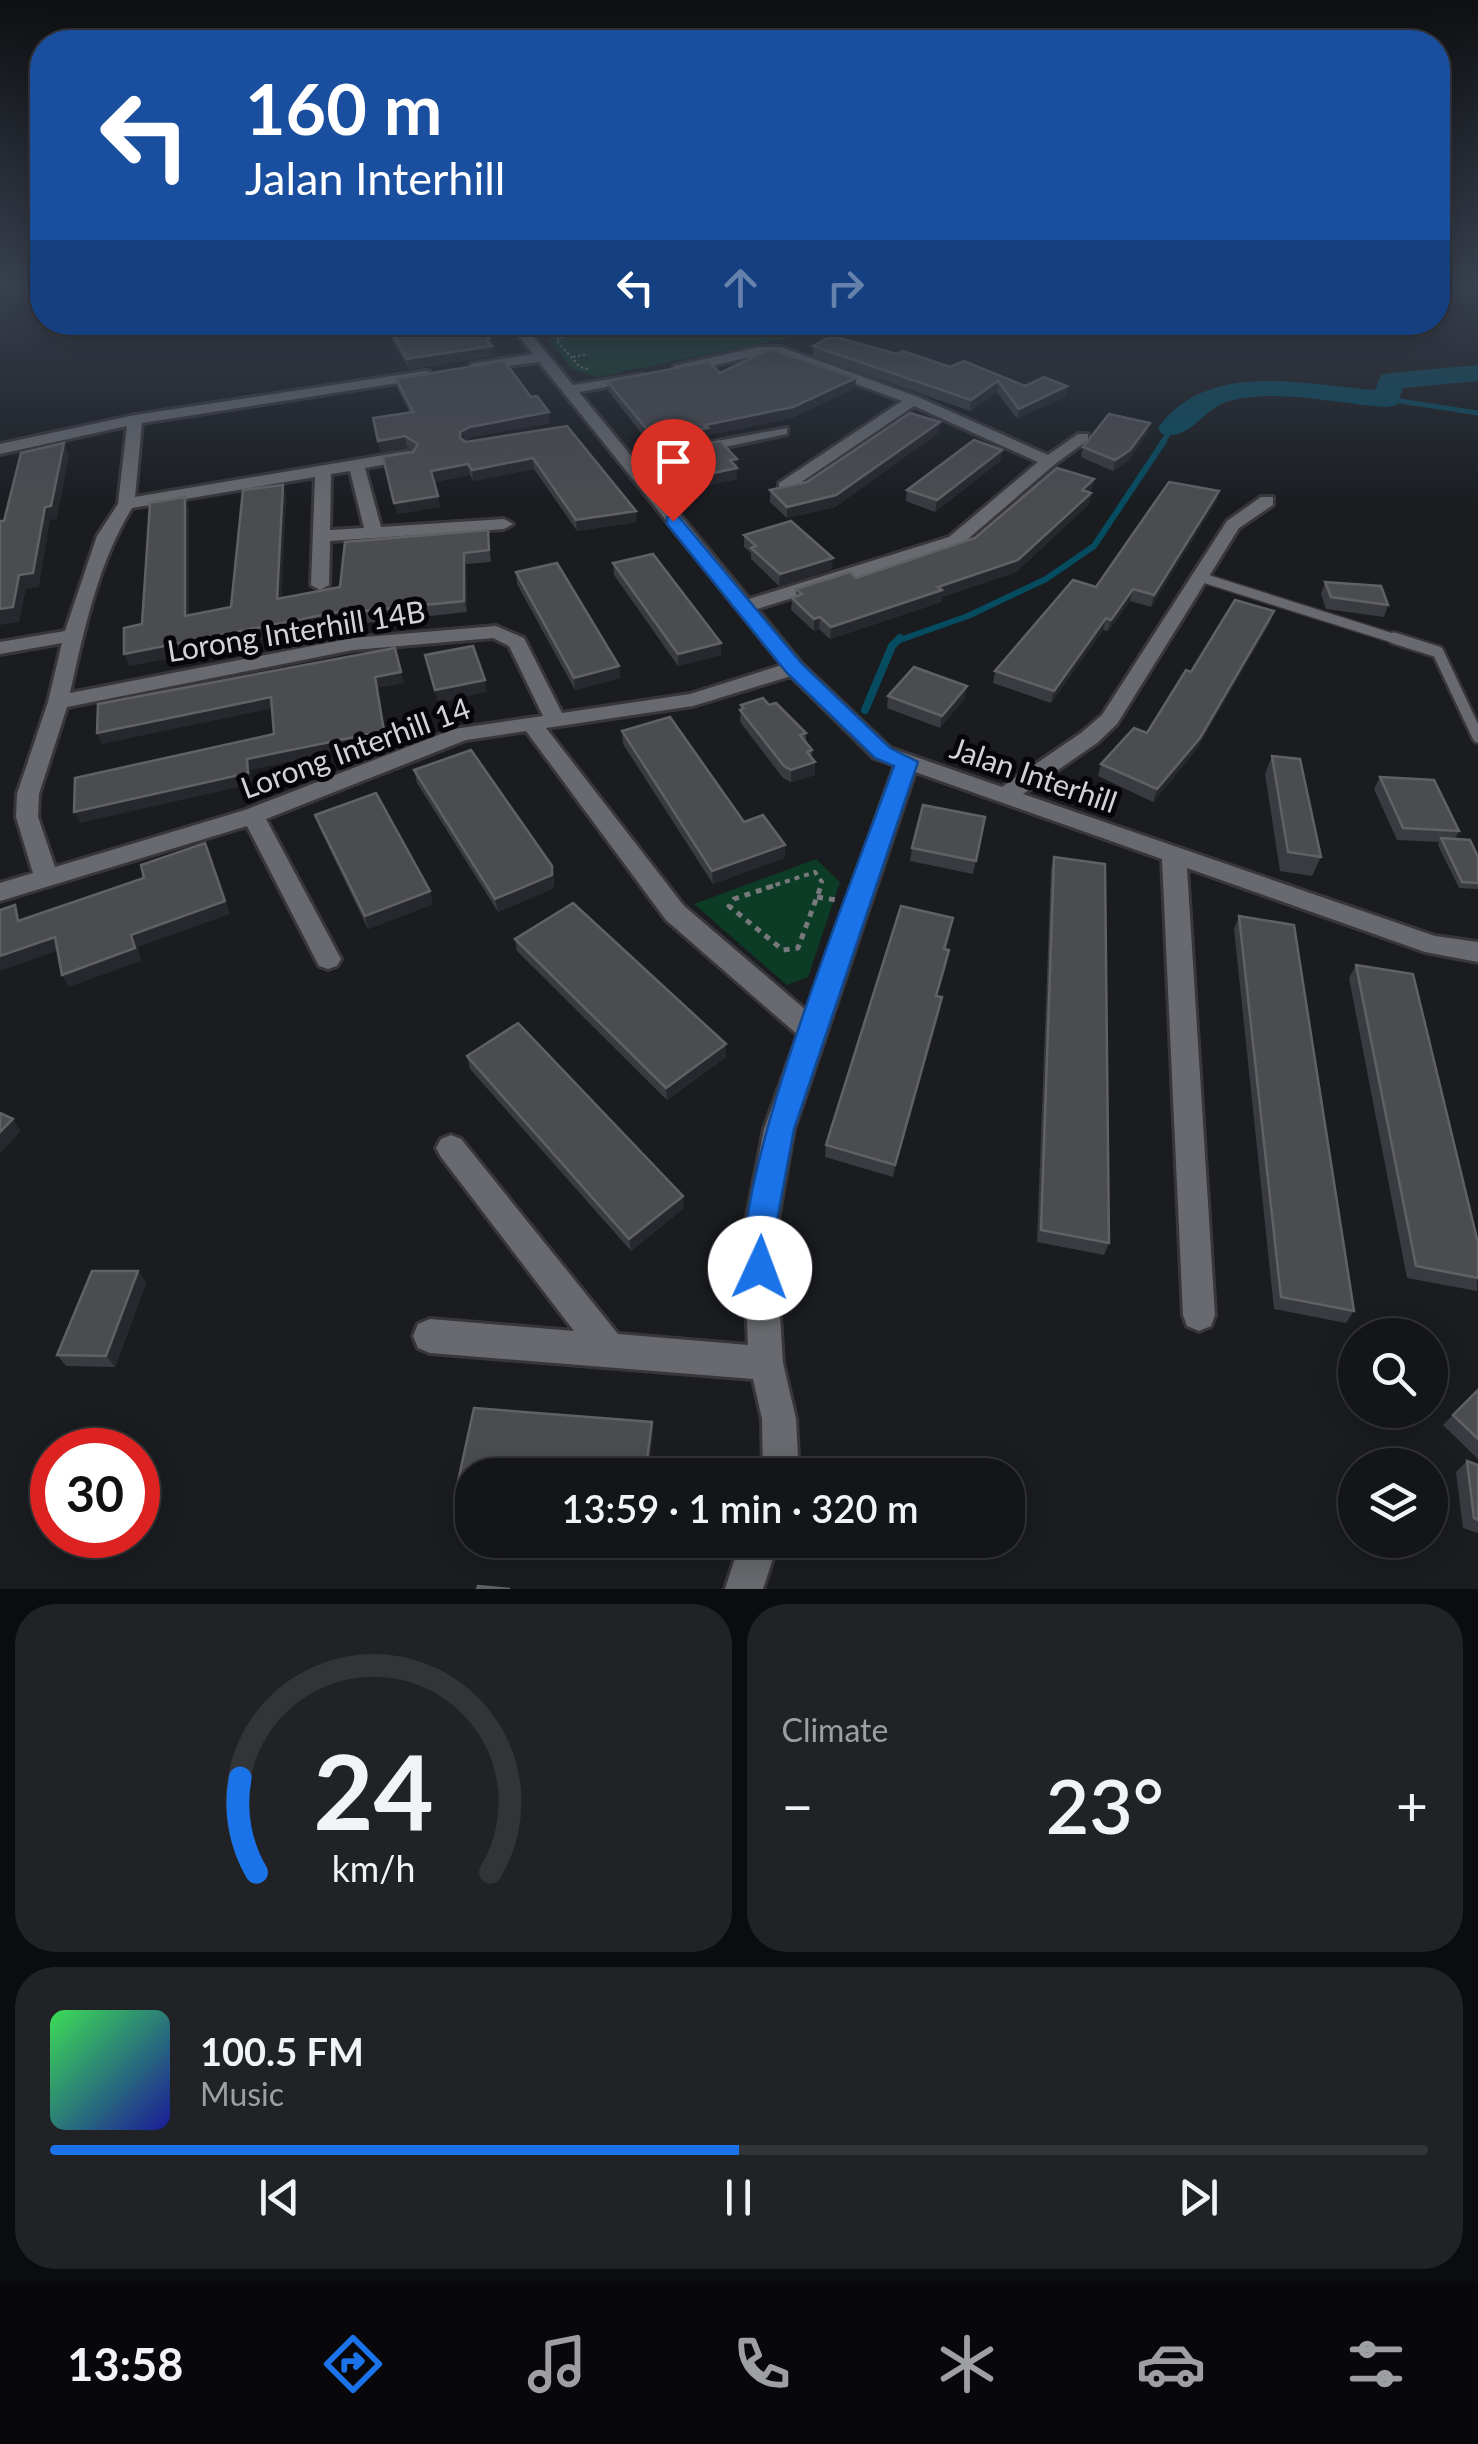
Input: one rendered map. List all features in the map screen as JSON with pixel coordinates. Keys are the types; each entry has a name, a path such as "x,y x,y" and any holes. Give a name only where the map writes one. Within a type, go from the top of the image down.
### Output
{"street":[{"path":"464,369 535,358"},
{"name":"Jalan Interhill","path":"543,358 568,390 586,424 627,463 742,608 794,668 882,753 1434,946 1477,956"},
{"path":"568,390 716,358"},
{"path":"806,358 913,400 1049,461"},
{"path":"0,450 135,420 445,372"},
{"path":"785,486 913,400"},
{"path":"46,878 27,817 28,794 106,536 126,504 135,420"},
{"path":"627,463 782,431"},
{"path":"742,608 955,541 1083,437"},
{"path":"126,504 408,456"},
{"path":"357,466 373,530"},
{"path":"320,584 324,536 322,472"},
{"path":"1005,795 1090,738 1110,720 1233,525 1267,502"},
{"path":"324,536 504,524"},
{"name":"Lorong Interhill 14B","path":"58,702 353,644 496,632 517,642 542,721 675,912 811,1030"},
{"path":"0,648 73,635"},
{"name":"Lorong Interhill 14","path":"0,892 254,816 462,734 692,700 794,668"},
{"path":"780,1458 779,1420 766,1364 758,1236 780,1129 906,762"},
{"path":"254,816 328,959"},
{"path":"1174,854 1199,1315"},
{"path":"451,1148 610,1350"},
{"path":"430,1336 766,1364"},
{"path":"744,1589 754,1558"}],"lane":[{"path":"1200,577 1438,652 1478,737"}],"path":[{"path":"572,358 580,367 596,372"},
{"path":"807,872 821,876 798,948 791,952 783,950 729,906 734,899 807,872"}],"green space":[{"path":"564,358 689,358 597,377 572,369"},
{"path":"816,859 840,882 808,977 787,985 694,904"}],"building":[{"path":"751,358 797,358 856,378 793,407 654,438 607,381 709,362 720,373"},
{"path":"849,358 924,358 950,367 964,361 1025,386 1044,377 1067,386 1019,409 998,381 971,400"},
{"path":"504,361 531,397 537,396 549,412 470,427 460,432 460,438 466,442 567,426 636,511 576,520 533,458 472,470 468,464 431,471 438,496 394,503 383,457 413,452 418,444 405,436 378,441 373,418 413,412 396,379"},
{"path":"910,413 940,422 836,495 787,507 770,490 807,482"},
{"path":"1109,414 1150,423 1130,450 1115,460 1083,447"},
{"path":"974,440 1002,450 937,500 907,490"},
{"path":"720,441 737,459 730,460 737,468 695,477 688,469 682,470 666,452"},
{"path":"64,443 51,506 45,507 33,573 19,575 13,607 0,609 0,521 4,521 21,453"},
{"path":"1057,468 1094,479 1082,490 1091,493 1018,560 831,627 820,617 814,619 792,598 802,594 796,589 850,572 856,578 975,538"},
{"path":"1169,482 1219,491 1154,595 1133,589 1111,620 1106,618 1054,691 995,671 1073,580 1096,587"},
{"path":"283,485 277,599 340,587 345,542 488,530 489,550 464,553 464,601 363,611 363,607 124,654 124,628 142,624 150,503 185,497 185,616 231,607 243,490"},
{"path":"791,521 833,558 780,574 751,548 756,546 744,535"},
{"path":"653,554 721,643 678,654 613,563"},
{"path":"557,563 619,666 574,678 516,572"},
{"path":"1325,582 1381,586 1388,605 1331,597"},
{"path":"1235,600 1274,611 1200,738 1157,789 1101,764 1134,728 1147,733 1186,670 1191,672"},
{"path":"473,646 485,680 435,690 425,655"},
{"path":"395,648 401,672 375,677 384,731 247,759 248,773 74,812 75,778 274,734 271,697 97,733 98,704"},
{"path":"914,667 967,686 942,716 888,696"},
{"path":"763,698 769,705 776,703 806,733 800,735 812,750 807,752 815,762 791,770 784,766 740,710 744,708 741,705"},
{"path":"670,717 744,822 763,815 785,845 712,871 622,731"},
{"path":"471,750 552,866 552,875 495,899 414,770"},
{"path":"1272,756 1300,759 1321,857 1288,852"},
{"path":"1380,777 1434,780 1459,831 1403,828"},
{"path":"376,793 430,891 365,916 315,815"},
{"path":"923,805 985,817 976,861 912,848"},
{"path":"1441,838 1470,840 1478,857 1478,883 1462,882"},
{"path":"205,843 225,901 131,935 135,948 62,975 55,937 0,956 0,910 15,905 18,921 144,878 141,865"},
{"path":"1054,857 1105,864 1109,1243 1041,1230"},
{"path":"573,903 726,1044 666,1088 515,939"},
{"path":"901,906 953,918 936,996 942,997 895,1165 826,1145"},
{"path":"1239,916 1294,925 1354,1311 1281,1297"},
{"path":"1356,965 1413,974 1478,1243 1478,1278 1416,1266"},
{"path":"518,1023 683,1196 629,1239 467,1056"},
{"path":"0,1113 13,1119 0,1132"},
{"path":"92,1271 138,1271 106,1356 57,1355"},
{"path":"1478,1390 1478,1439 1453,1415"},
{"path":"474,1408 652,1422 647,1458 463,1458"},
{"path":"1467,1461 1478,1465 1478,1520 1474,1518"}],"waterway":[{"path":"1172,428 1204,402 1224,393 1269,390 1387,399 1391,381 1478,373"},
{"path":"1387,399 1478,413"},
{"path":"1162,443 1172,428"},
{"path":"897,641 968,616 1046,579 1094,546 1164,441"},
{"path":"897,641 900,638"},
{"path":"865,710 897,641"}],"route":[{"path":"673,521 794,668 882,753 906,762 780,1129 758,1236 760,1268"}]}
